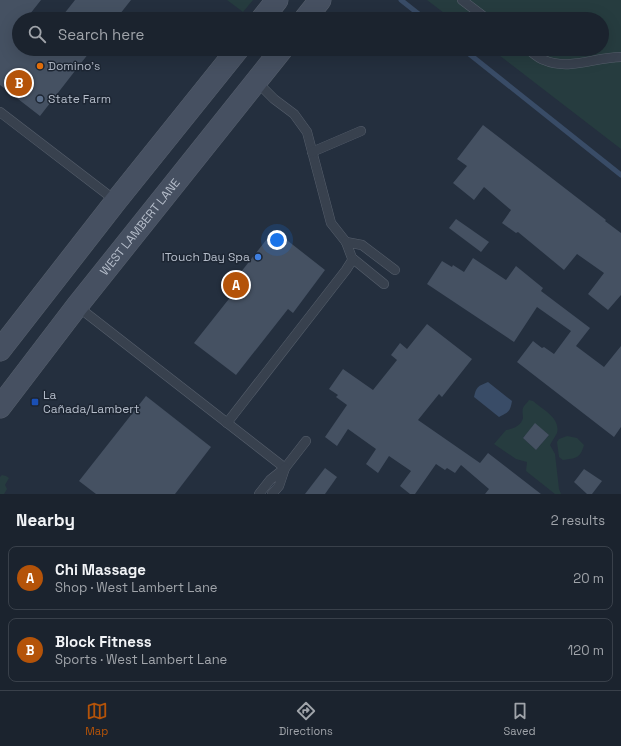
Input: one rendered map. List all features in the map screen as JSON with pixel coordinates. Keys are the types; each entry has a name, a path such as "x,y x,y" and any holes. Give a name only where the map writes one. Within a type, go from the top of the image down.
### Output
{"main road":[{"path":"268,12 277,0"},
{"path":"311,12 320,0"},
{"path":"2,342 232,56"},
{"name":"WEST LAMBERT LANE","path":"0,407 77,306 276,56"}],"lane":[{"path":"462,0 478,12"},
{"path":"538,56 543,60 560,64 579,64 610,57 621,57"},
{"path":"256,81 274,99 294,114 307,132 331,223 346,242 353,259 384,284"},
{"path":"0,112 116,202"},
{"path":"312,152 361,131"},
{"path":"346,242 362,245 395,270"},
{"path":"227,423 353,259"},
{"path":"77,306 285,468"},
{"path":"260,494 270,480 285,468 306,441"},
{"path":"272,494 279,486 285,468"}],"green space":[{"path":"227,0 253,0 243,12"},
{"path":"427,0 621,0 621,149 500,56 609,56 609,12 443,12"},
{"path":"529,400 533,401 550,414 556,423 557,433 550,445 555,454 559,489 561,494 555,494 526,471 527,462 516,459 494,444 506,430 519,425 523,418 523,408","holes":["535,424 549,435 536,450 523,438"]},
{"path":"567,436 577,438 584,445 581,453 577,457 563,460 559,457 557,442 559,439"},
{"path":"2,475 9,478 5,485 7,489 4,494 0,494 0,477"}],"water":[{"path":"488,382 512,401 511,407 508,411 499,417 474,397 478,387"}],"building":[{"path":"0,0 41,0 32,12 12,12 12,56 87,56 40,116 0,85"},
{"path":"75,0 131,0 122,12 66,12"},
{"path":"483,125 621,233 621,295 608,310 588,294 604,273 577,254 564,270 518,232 516,233 502,223 511,210 484,187 474,200 453,183 467,166 457,159"},
{"path":"456,219 489,242 481,252 449,228"},
{"path":"274,230 325,270 293,313 288,309 236,375 194,343 232,295 226,291"},
{"path":"473,258 506,280 516,266 543,288 541,291 590,328 576,346 604,367 621,346 621,427 614,437 517,362 533,341 542,348 544,347 554,354 571,331 537,307 514,342 427,284 442,261 452,267 453,265 464,272"},
{"path":"427,324 472,359 442,397 439,394 418,420 480,463 488,453 541,494 485,494 489,489 461,465 455,473 447,468 445,470 436,464 415,494 410,494 400,486 411,471 389,456 378,473 366,464 376,449 348,429 337,446 325,437 347,405 336,397 338,395 329,389 343,369 373,390 397,360 391,355 400,343 407,349"},
{"path":"146,396 211,447 175,494 96,494 79,481"},
{"path":"535,423 549,435 536,450 523,438"},
{"path":"325,468 337,477 325,494 305,494"},
{"path":"584,469 602,481 592,494 587,494 574,482"}],"waterway":[{"path":"401,0 416,12"},
{"path":"472,56 621,175"}],"place":[{"name":"Domino's","path":"40,66"},
{"name":"Block Fitness","path":"19,83"},
{"name":"State Farm","path":"40,99"},
{"name":"ITouch Day Spa","path":"258,257"},
{"name":"Chi Massage","path":"236,285"},
{"name":"La Cañada/Lambert","path":"35,402"}]}
